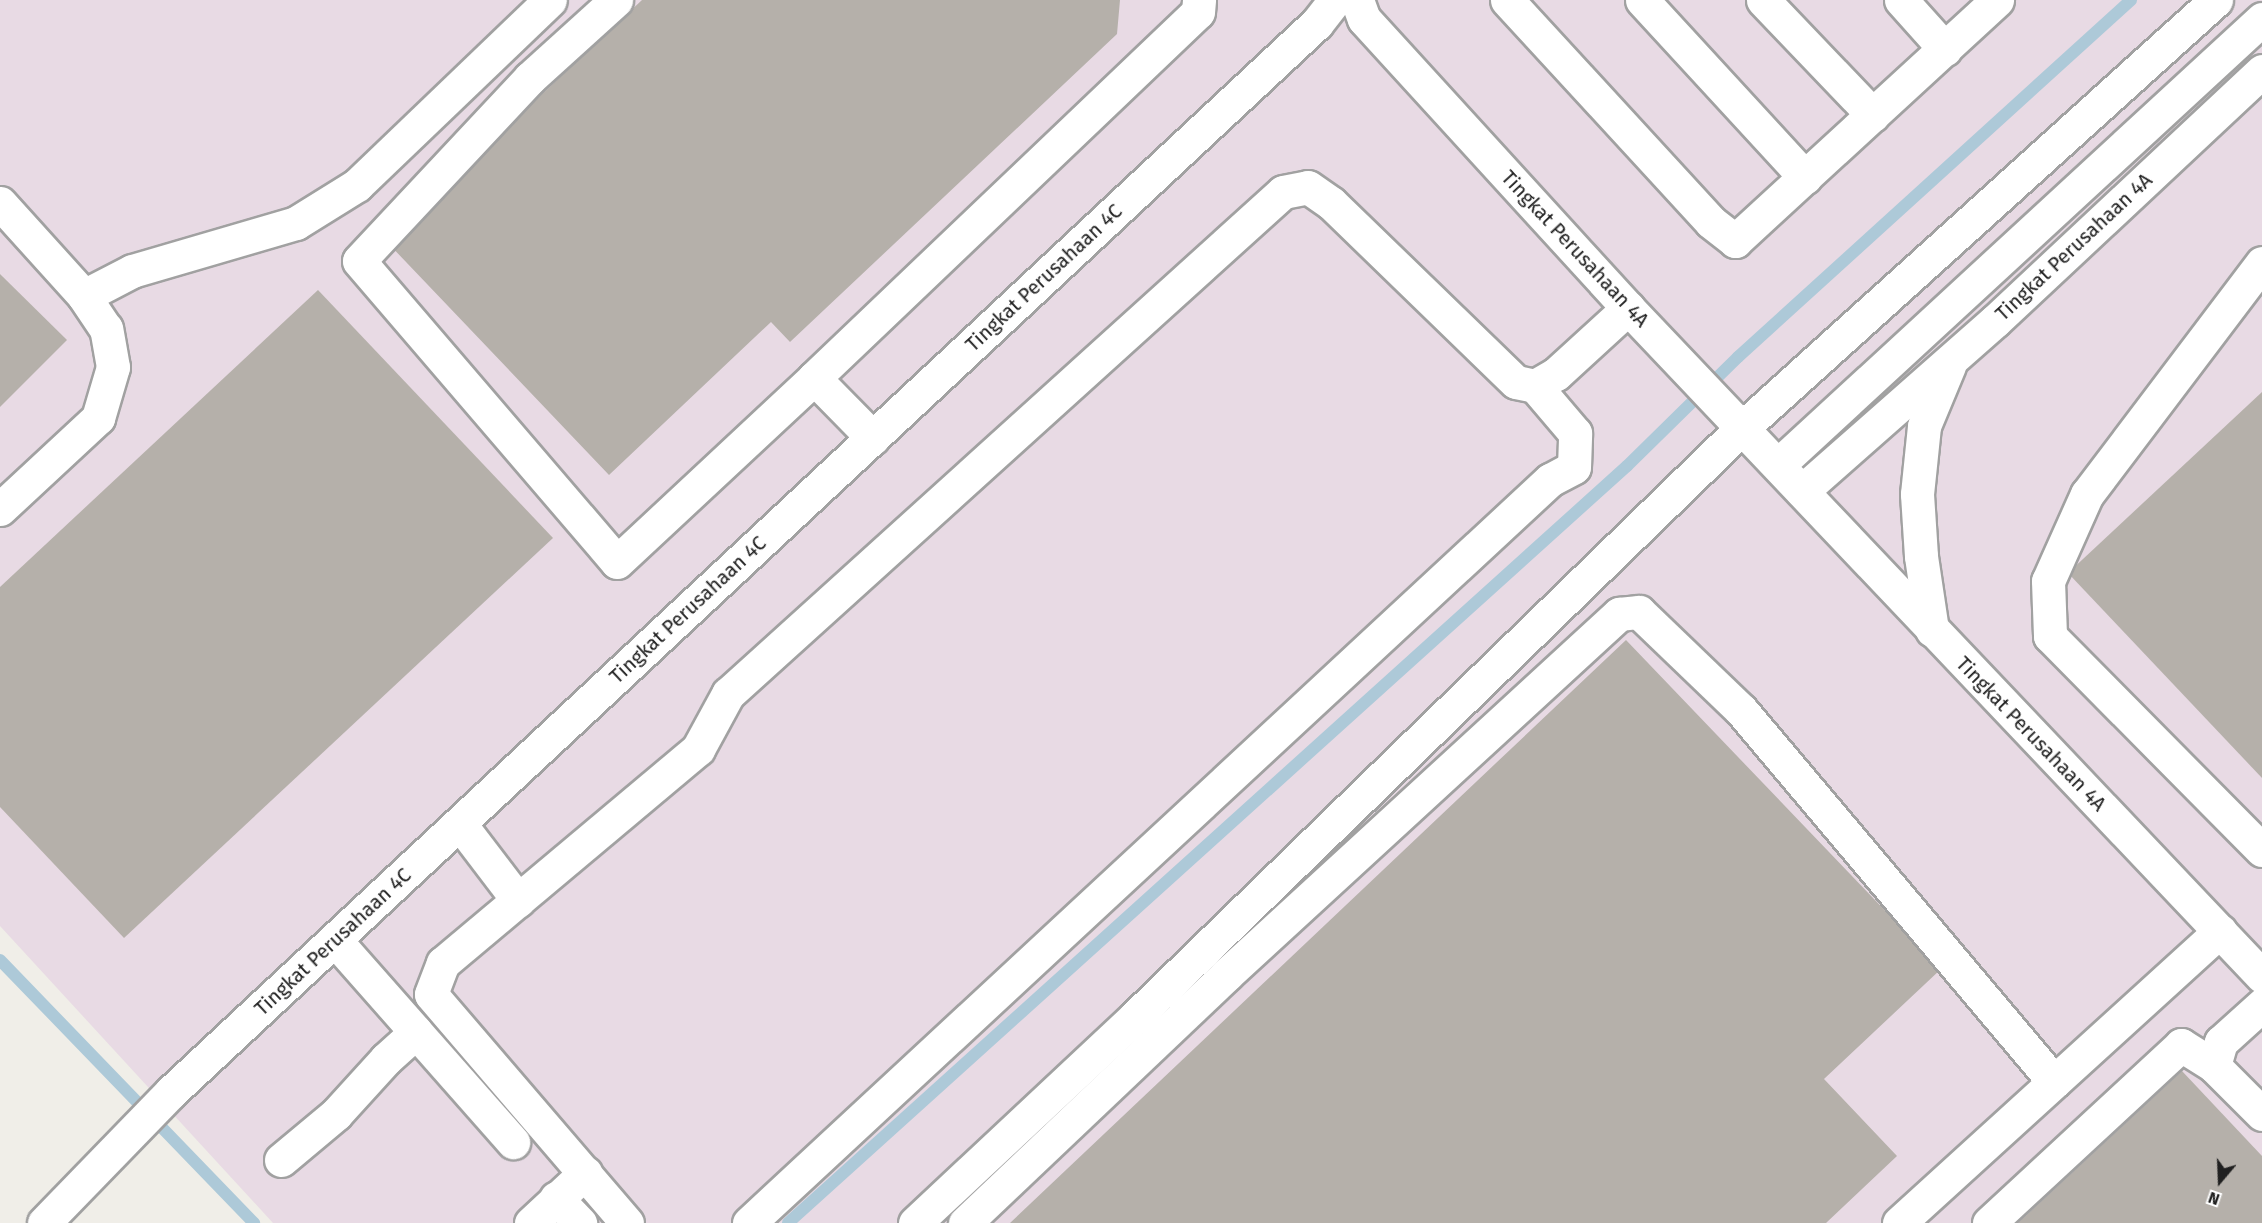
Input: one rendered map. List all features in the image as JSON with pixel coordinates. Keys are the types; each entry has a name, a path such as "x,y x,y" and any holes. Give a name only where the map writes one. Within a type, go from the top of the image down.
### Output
{"street":[{"path":"84,296 132,271 296,223 357,185 550,0"},
{"path":"616,0 530,78 359,261 617,562 814,378 1198,12 1198,0"},
{"name":"Tingkat Perusahaan 4C","path":"44,1223 171,1092 1317,23 1335,0"},
{"name":"Tingkat Perusahaan 4A","path":"1357,0 1364,19 1628,308 2262,976"},
{"path":"1507,0 1711,222 1735,241 1945,49 1993,1"},
{"path":"1642,0 1805,177"},
{"path":"1763,0 1873,115"},
{"path":"1901,0 1945,49"},
{"path":"915,1223 1135,1017 1742,429 2216,0"},
{"path":"1778,465 2262,19"},
{"name":"Tingkat Perusahaan 4A","path":"1802,491 1995,321 2262,71"},
{"path":"627,1223 432,994 443,963 698,748 728,694 1283,192 1308,187 1331,203 1516,382 1535,386 1575,433 1574,467 1550,480 1541,488 749,1223"},
{"path":"0,203 84,296 106,329 113,367 98,418 0,509"},
{"path":"2262,263 2087,494 2048,581 2050,636 2262,850"},
{"path":"1535,386 1556,374 1628,308"},
{"path":"1932,630 1921,556 1917,494 1924,426 1945,370 1995,321"},
{"path":"814,378 873,438"},
{"path":"965,1223 1226,975 1619,614 1639,612 1741,710 2054,1082"},
{"path":"459,824 518,900"},
{"path":"1899,1223 2220,931"},
{"path":"335,940 513,1142"},
{"path":"2214,1065 2221,1042 2262,1005"},
{"path":"281,1160 336,1114 386,1059 416,1032"},
{"path":"1989,1223 2181,1045 2214,1065 2262,1114"},
{"path":"531,1223 585,1173"},
{"path":"556,1198 580,1223"}],"shaded area":[{"path":"0,0 2262,0 2262,1223 273,1223 0,926"}],"building":[{"path":"642,0 1120,0 1117,34 790,342 771,322 609,475 386,241"},
{"path":"0,274 67,340 0,407"},
{"path":"318,290 553,538 124,938 0,807 0,587"},
{"path":"2262,392 2262,778 2068,573"},
{"path":"1626,640 1941,969 1824,1079 1897,1156 1826,1223 1010,1223"},
{"path":"2182,1071 2262,1156 2262,1223 2018,1223"}],"waterway":[{"path":"788,1223 1627,466 1738,357 2131,0"},
{"path":"0,960 254,1223"}]}
